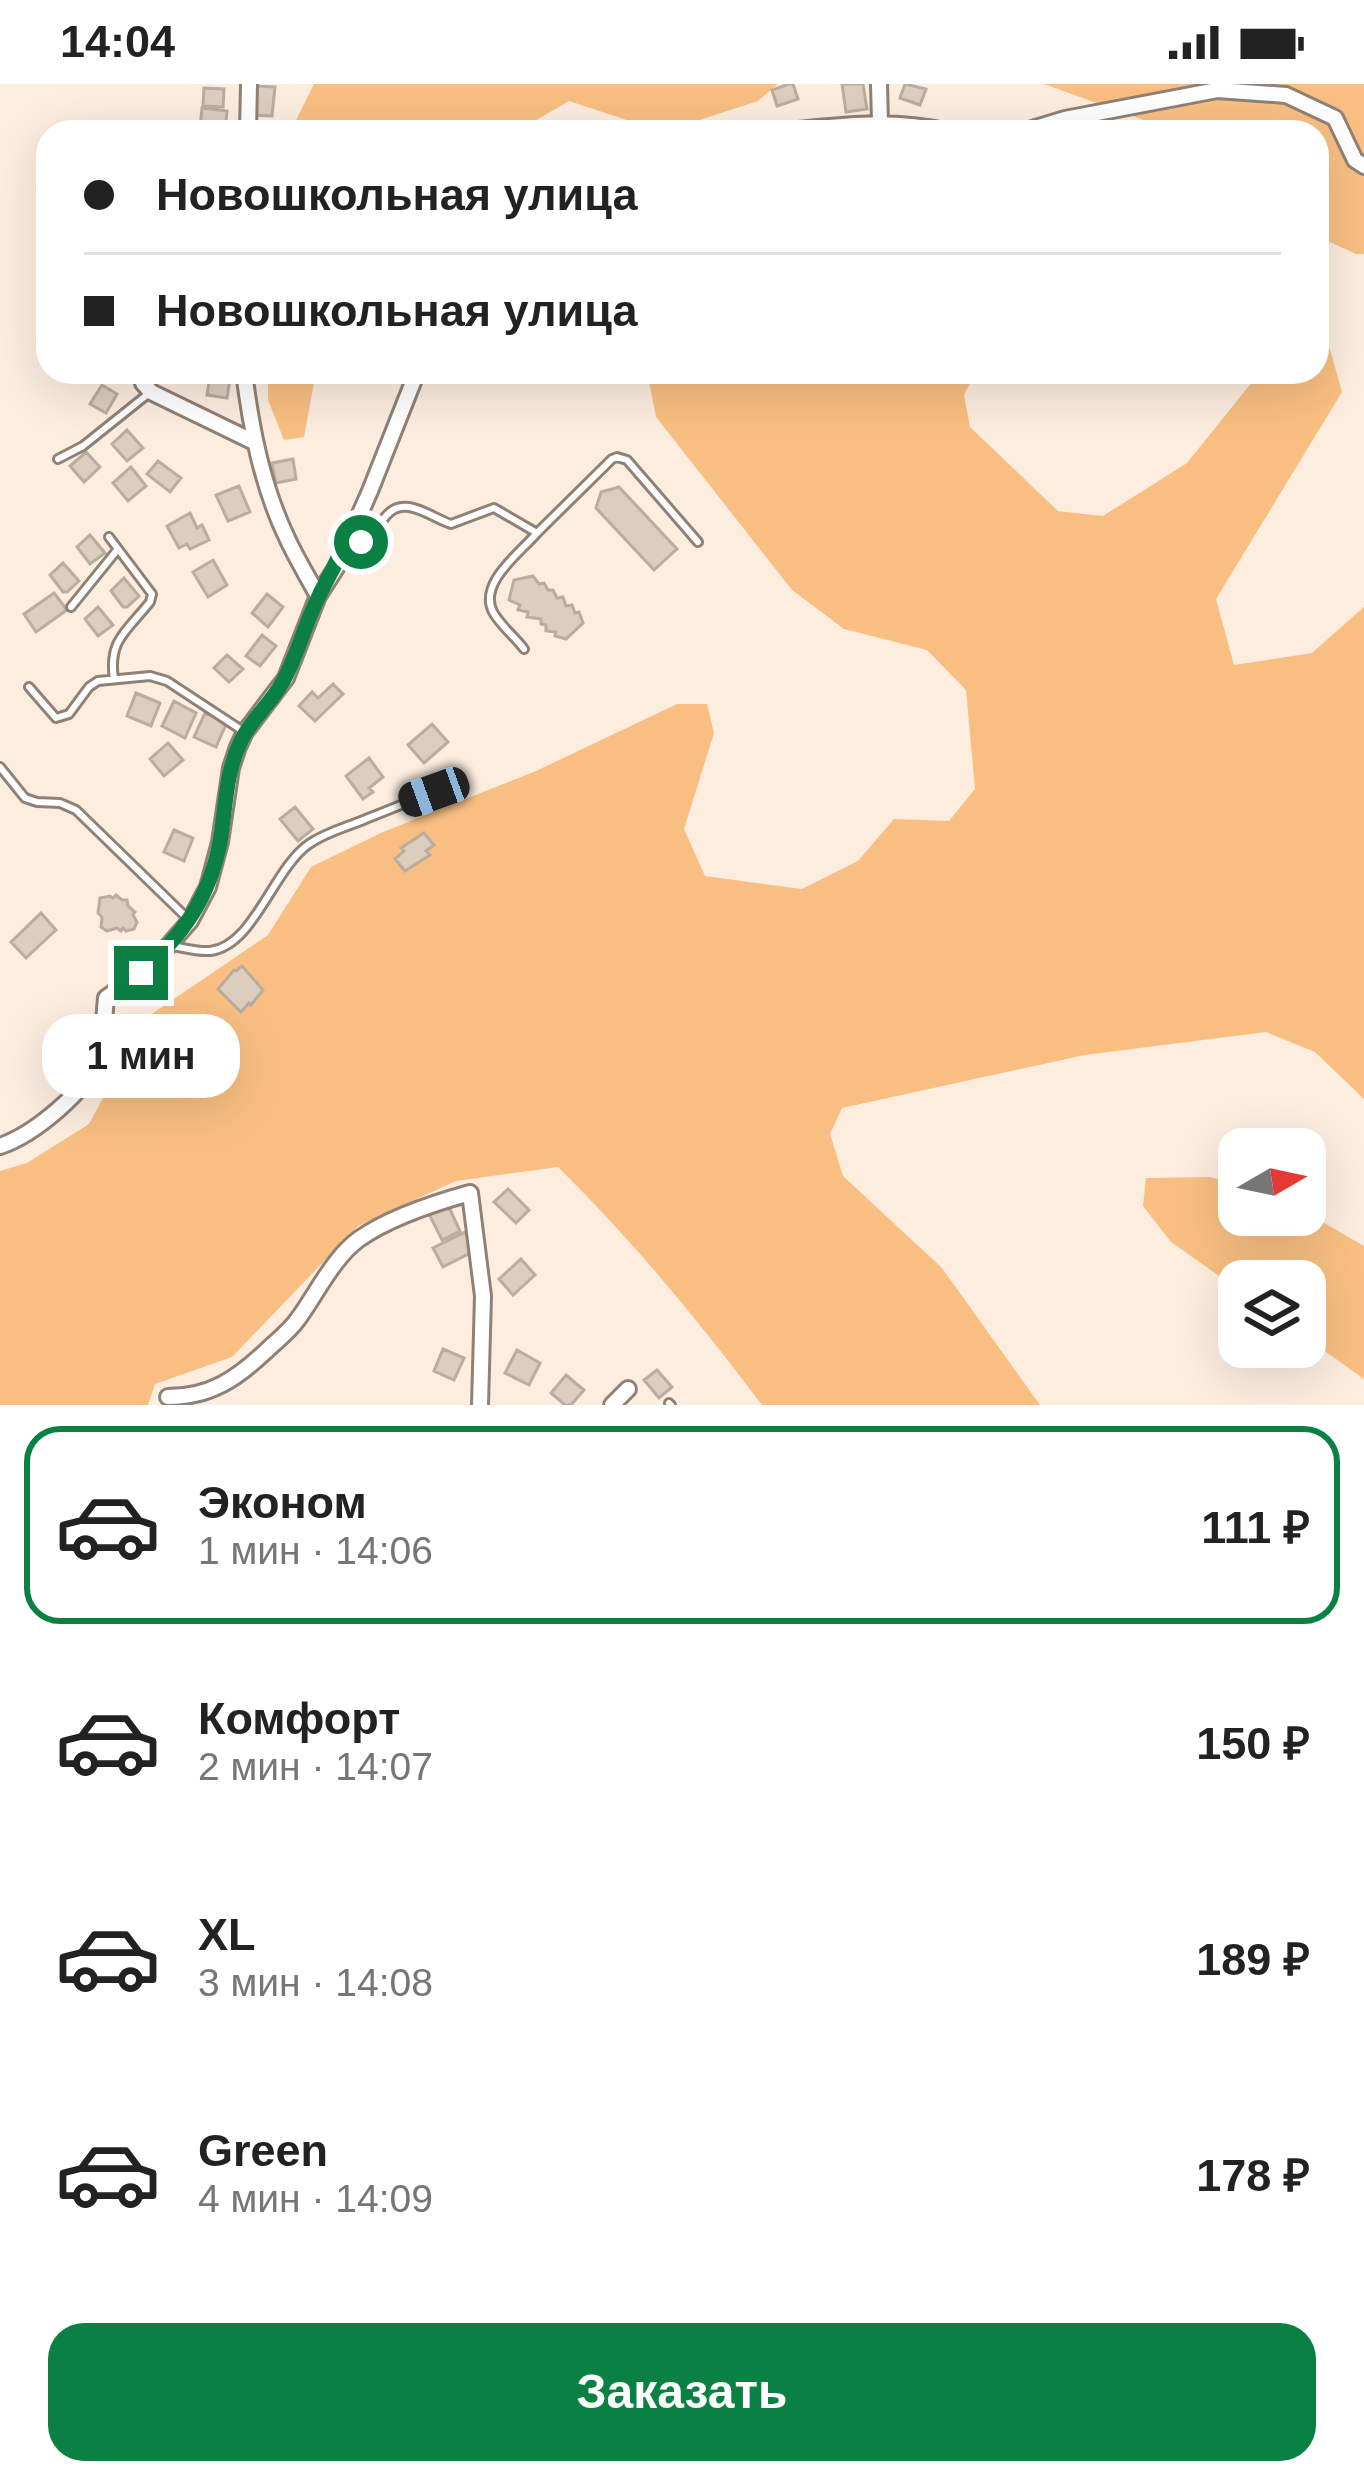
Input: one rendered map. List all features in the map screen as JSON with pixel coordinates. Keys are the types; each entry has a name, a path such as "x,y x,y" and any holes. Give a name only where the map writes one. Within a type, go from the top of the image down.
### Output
{"street":[{"path":"248,120 249,84"},
{"path":"879,84 880,120"},
{"path":"1062,120 1217,87 1286,95 1335,118 1355,160 1364,166"},
{"path":"144,384 151,392 254,442"},
{"path":"246,384 254,442 286,536 318,596"},
{"path":"0,1146 14,1142 62,1106 88,1078 98,1060 106,998 141,973 190,921 208,887 231,768 245,733 286,678 412,384"},
{"path":"168,1396 214,1390 244,1371 294,1325 357,1240 470,1193 482,1296 480,1405"},
{"path":"612,1405 628,1389"}],"lane":[{"path":"58,459 100,434 151,392"},
{"path":"524,649 493,613 491,586 612,459 627,460 698,542"},
{"path":"346,541 368,541 388,513 406,506 451,524 494,508 537,533"},
{"path":"109,537 152,594 114,647 114,679"},
{"path":"71,607 118,549"},
{"path":"29,688 56,718 69,714 98,681 150,676 166,681 245,733"},
{"path":"0,767 25,798 76,810 190,921"},
{"path":"169,945 210,951 226,946 255,917 282,872 310,844 338,828 446,787"}],"shaded area":[{"path":"314,84 778,84 758,101 700,120 627,120 569,101 537,120 296,120"},
{"path":"1044,84 1364,84 1364,254 1329,242 1329,120 1144,120"},
{"path":"1329,346 1342,392 1216,599 1234,665 1312,653 1364,607 1364,1099 1315,1052 1266,1032 1085,1055 842,1108 830,1134 843,1176 942,1268 1040,1405 762,1405 664,1282 558,1167 456,1181 358,1226 232,1357 155,1384 148,1405 0,1405 0,1171 27,1163 89,1124 146,1018 268,935 311,867 383,832 536,771 677,704 707,704 714,733 684,829 705,876 802,889 858,861 894,819 949,821 975,789 966,690 927,650 844,629 792,590 656,417 649,384 970,384 964,395 970,427 1058,511 1103,516 1187,463 1250,384 1329,384"},
{"path":"268,384 314,384 304,437 284,440 268,400"},
{"path":"1146,1178 1218,1179 1218,1236 1326,1236 1326,1224 1364,1246 1364,1379 1326,1352 1326,1260 1218,1260 1218,1275 1171,1242 1143,1206"}],"building":[{"path":"789,84 798,99 777,106 772,90"},
{"path":"842,84 863,84 867,109 846,112"},
{"path":"905,84 926,89 920,105 900,98"},
{"path":"253,86 275,87 272,116 251,115"},
{"path":"204,88 224,89 223,107 203,106"},
{"path":"202,108 227,111 226,120 201,120"},
{"path":"209,384 229,384 227,398 207,395"},
{"path":"102,385 117,394 106,413 90,404"},
{"path":"127,430 143,448 127,461 112,444"},
{"path":"86,452 100,467 84,482 70,466"},
{"path":"293,459 296,479 276,483 272,463"},
{"path":"158,461 181,478 170,492 147,474"},
{"path":"131,467 146,486 128,501 113,483"},
{"path":"239,486 250,512 228,521 216,495"},
{"path":"619,487 677,549 654,570 596,508 601,492"},
{"path":"190,513 209,540 190,549 187,544 179,548 167,526"},
{"path":"90,535 105,553 90,564 77,547"},
{"path":"213,560 227,585 208,597 193,572"},
{"path":"63,563 79,581 67,592 50,575"},
{"path":"533,576 579,612 583,623 566,639 546,631 541,619 527,617 528,612 518,610 520,605 509,600 514,580"},
{"path":"124,578 139,596 127,607 111,591"},
{"path":"54,593 67,610 36,632 24,614"},
{"path":"267,594 283,607 268,627 252,613"},
{"path":"98,607 113,625 98,636 85,619"},
{"path":"262,635 276,646 260,666 246,656"},
{"path":"227,655 243,669 229,682 214,668"},
{"path":"333,684 343,694 315,721 299,706 312,692 318,698"},
{"path":"136,693 160,703 151,726 127,716"},
{"path":"174,701 196,713 185,738 162,726"},
{"path":"205,713 227,722 216,747 194,737"},
{"path":"432,724 448,742 424,763 408,745"},
{"path":"168,743 183,760 164,776 150,759"},
{"path":"369,758 383,777 363,799 346,776"},
{"path":"295,807 313,829 298,841 280,819"},
{"path":"174,830 193,838 184,861 164,852"},
{"path":"424,833 434,845 426,851 430,855 405,871 395,859 404,851 401,848"},
{"path":"116,895 127,900 135,912 134,929 107,931 101,927 100,898"},
{"path":"41,913 56,930 26,958 11,942"},
{"path":"242,966 263,990 241,1012 218,989"},
{"path":"508,1189 529,1210 516,1223 494,1202"},
{"path":"447,1203 460,1231 442,1240 428,1212"},
{"path":"465,1232 474,1251 443,1267 433,1248"},
{"path":"521,1259 535,1275 513,1295 499,1279"},
{"path":"443,1349 464,1358 454,1380 434,1371"},
{"path":"517,1350 540,1363 529,1385 505,1373"},
{"path":"657,1370 672,1387 659,1398 644,1380"},
{"path":"566,1375 584,1390 571,1405 551,1393"}],"route":[{"path":"141,973 190,921 208,887 238,747 286,678 346,541 361,542"}]}
